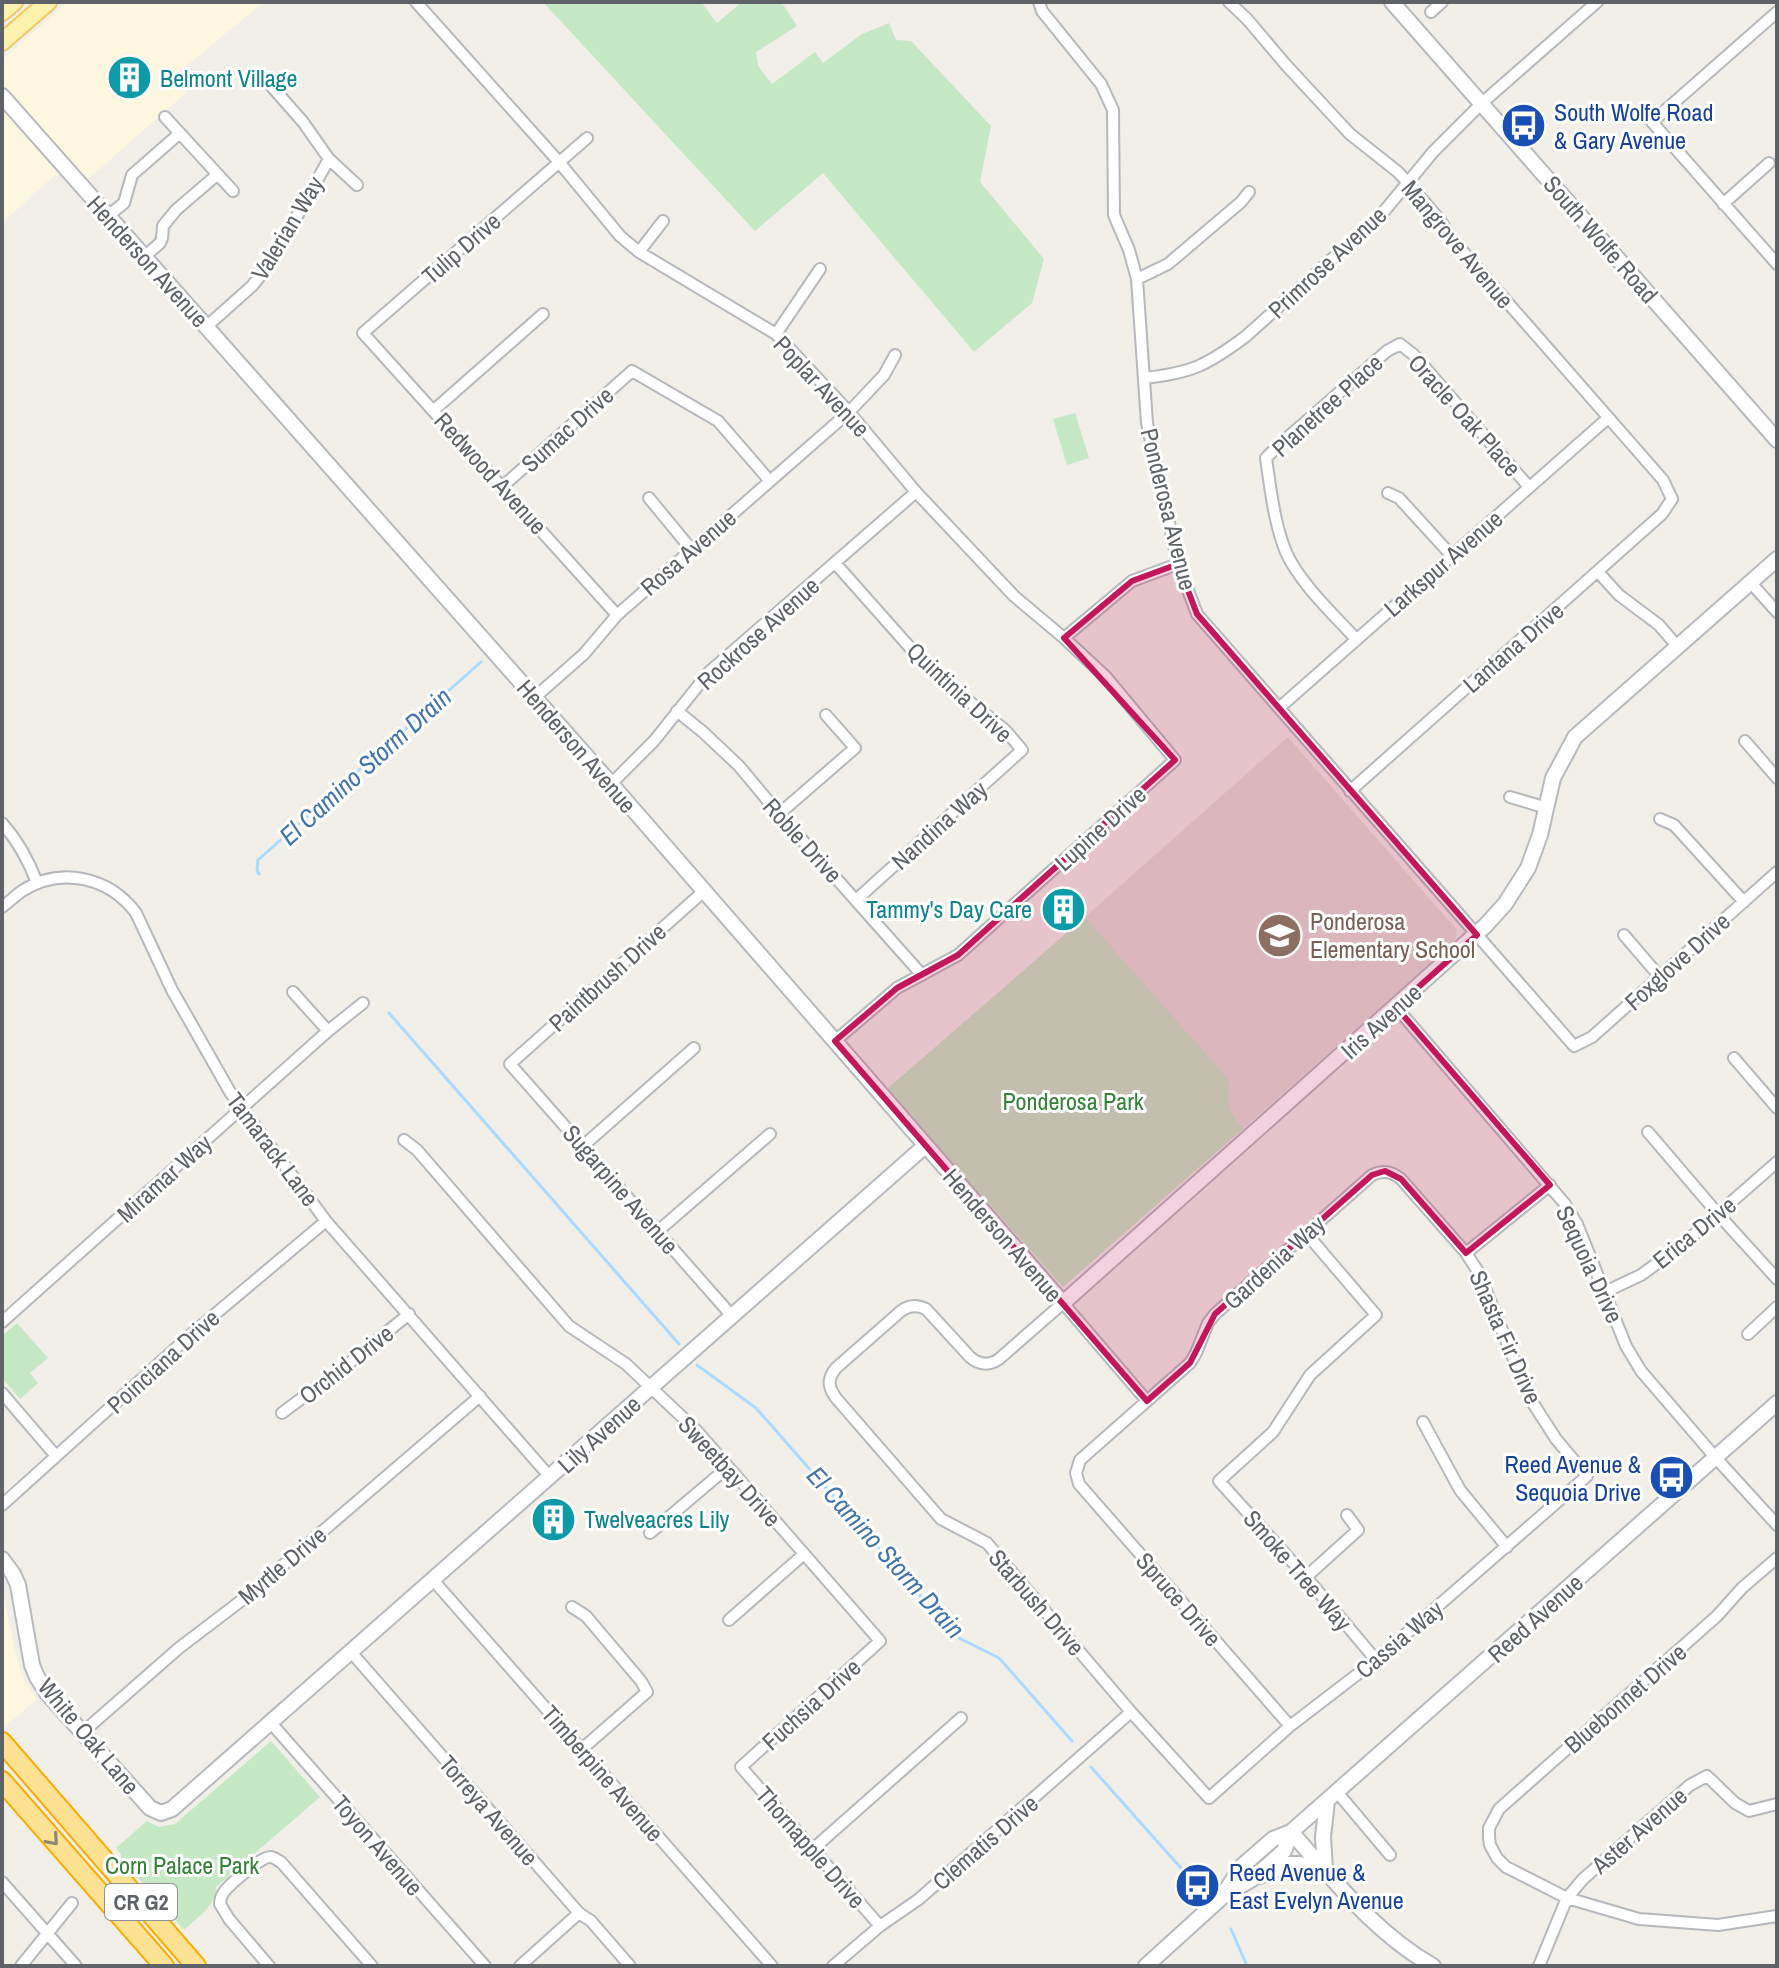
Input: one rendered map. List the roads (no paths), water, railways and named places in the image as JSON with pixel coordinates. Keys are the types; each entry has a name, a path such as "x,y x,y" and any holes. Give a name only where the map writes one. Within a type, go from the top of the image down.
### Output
{"highway":[{"path":"2,1734 23,1768"},
{"name":"CR G2","path":"2,1742 196,1966"},
{"name":"CR G2","path":"3,1782 164,1966"}],"main road":[{"path":"2,12 14,2"},
{"path":"2,42 48,2"}],"street":[{"name":"Poplar Avenue","path":"416,2 559,162 620,236 639,252 776,334 849,412 916,492 1014,596 1106,677 1175,760"},
{"name":"Ponderosa Avenue","path":"1039,2 1042,11 1101,84 1110,101 1114,118 1114,215 1137,279 1147,423 1178,564 1197,614 1574,1046"},
{"name":"Mangrove Avenue","path":"1229,2 1350,134 1408,183 1452,239 1663,480 1672,499"},
{"name":"South Wolfe Road","path":"1392,2 1777,440"},
{"path":"1431,12 1442,2"},
{"name":"Primrose Avenue","path":"1144,378 1196,369 1245,337 1370,225 1433,152 1482,103 1597,2"},
{"path":"1777,12 1652,122 1777,264"},
{"path":"266,80 303,122 329,159 357,185"},
{"name":"Henderson Avenue","path":"2,96 611,784 1147,1401"},
{"path":"165,117 233,191"},
{"path":"108,216 124,203 132,175 180,133"},
{"name":"Tulip Drive","path":"363,333 587,138"},
{"name":"Valerian Way","path":"206,327 252,286 270,264 329,159"},
{"path":"1723,204 1769,163"},
{"path":"144,257 160,243 163,226 176,210 218,174"},
{"path":"1137,279 1168,264 1249,192"},
{"path":"639,252 663,221"},
{"path":"776,334 820,269"},
{"path":"434,410 543,314"},
{"name":"Redwood Avenue","path":"363,333 617,615"},
{"name":"Oracle Oak Place","path":"1400,344 1414,355 1529,487"},
{"name":"Planetree Place","path":"1356,639 1291,562 1283,544 1266,458 1387,351 1400,344"},
{"name":"Rosa Avenue","path":"534,698 584,654 617,615 849,412 884,375 895,355"},
{"name":"Sumac Drive","path":"502,487 632,371 718,421 769,480"},
{"name":"Larkspur Avenue","path":"1279,708 1608,418"},
{"name":"Rockrose Avenue","path":"611,784 637,759 709,672 916,492"},
{"path":"1388,493 1399,498 1451,555"},
{"path":"649,498 691,549"},
{"name":"Lantana Drive","path":"1350,791 1662,514 1672,499"},
{"name":"Iris Avenue","path":"829,1381 836,1368 909,1307 926,1309 976,1362 991,1363 999,1359 1477,935 1505,904 1528,868 1540,835 1553,778 1575,737 1777,559"},
{"name":"Quintinia Drive","path":"835,563 929,669 1006,731 1022,750"},
{"path":"1064,638 1132,581 1178,564"},
{"path":"1598,572 1619,595 1659,625 1677,646"},
{"path":"1751,583 1777,612"},
{"name":"Roble Drive","path":"677,711 739,766 922,975"},
{"path":"779,814 855,748 826,715"},
{"path":"1745,741 1777,778"},
{"name":"Nandina Way","path":"856,900 1022,750"},
{"name":"Lupine Drive","path":"835,1041 897,988 958,955 1175,760"},
{"path":"1510,797 1547,808"},
{"path":"1660,819 1674,825 1744,902"},
{"path":"2,823 25,855 37,883"},
{"name":"Foxglove Drive","path":"1574,1046 1592,1037 1777,872"},
{"name":"Tamarack Lane","path":"2,907 37,883 67,876 99,883 128,902 141,922 175,995 230,1092 326,1221 550,1477"},
{"name":"Paintbrush Drive","path":"510,1064 704,891"},
{"path":"1624,935 1660,977"},
{"path":"293,992 328,1031"},
{"name":"Miramar Way","path":"2,1322 363,1003"},
{"name":"Sequoia Drive","path":"1396,1007 1565,1204 1577,1224 1626,1346 1641,1371 1777,1525"},
{"path":"583,1146 694,1048"},
{"path":"1734,1058 1777,1108"},
{"name":"Sugarpine Avenue","path":"510,1064 732,1316"},
{"path":"1648,1132 1777,1279"},
{"path":"658,1231 770,1134"},
{"name":"Sweetbay Drive","path":"404,1140 417,1150 569,1326 626,1364 697,1431 880,1641"},
{"name":"Lily Avenue","path":"161,1813 179,1804 925,1146"},
{"name":"Erica Drive","path":"1605,1292 1641,1275 1681,1246 1777,1162"},
{"name":"Gardenia Way","path":"1076,1467 1085,1455 1190,1363 1215,1314 1372,1175 1385,1171"},
{"name":"Shasta Fir Drive","path":"1385,1171 1401,1179 1466,1253 1484,1282 1529,1397 1556,1439 1587,1476"},
{"path":"1466,1253 1550,1185"},
{"name":"Poinciana Drive","path":"2,1505 195,1331 326,1221"},
{"name":"Smoke Tree Way","path":"1306,1233 1376,1315 1310,1375 1273,1432 1219,1481 1376,1660"},
{"path":"1748,1334 1777,1307"},
{"name":"Orchid Drive","path":"282,1413 409,1314"},
{"name":"Starbush Drive","path":"829,1381 836,1398 941,1519 987,1543 1209,1798"},
{"path":"2,1393 56,1456"},
{"name":"Myrtle Drive","path":"83,1732 480,1396"},
{"name":"Reed Avenue","path":"1222,1897 1241,1867 1273,1839 1291,1832 1332,1797 1777,1403"},
{"path":"1423,1422 1460,1490 1507,1547"},
{"path":"650,1533 728,1467"},
{"name":"Spruce Drive","path":"1076,1467 1079,1484 1290,1726"},
{"name":"Cassia Way","path":"1209,1798 1290,1726 1376,1660 1587,1476"},
{"path":"1306,1577 1358,1530 1347,1515"},
{"path":"729,1620 804,1554"},
{"name":"Bluebonnet Drive","path":"1567,1898 1506,1867 1497,1858 1490,1845 1489,1828 1499,1809 1717,1616 1742,1588 1777,1558"},
{"name":"White Oak Lane","path":"2,1559 18,1585 32,1665 47,1693 150,1808 161,1813"},
{"name":"Timberpine Avenue","path":"433,1580 772,1966"},
{"path":"572,1607 586,1616 647,1692 582,1749"},
{"name":"Fuchsia Drive","path":"741,1767 880,1641"},
{"name":"Torreya Avenue","path":"351,1652 579,1913 591,1921 630,1966"},
{"name":"Clematis Drive","path":"833,1966 880,1926 919,1899 1131,1712"},
{"path":"813,1849 961,1718"},
{"name":"Toyon Avenue","path":"271,1723 485,1966"},
{"name":"Thornapple Drive","path":"741,1767 880,1926"},
{"name":"Aster Avenue","path":"1539,1966 1567,1898 1583,1879 1690,1785 1707,1776 1742,1809 1749,1811 1777,1804"},
{"path":"1332,1797 1390,1855"},
{"path":"1325,1869 1323,1837 1332,1797"},
{"path":"1291,1832 1369,1918 1415,1956 1433,1966"},
{"name":"Reed Avenue","path":"1146,1966 1222,1897 1252,1879 1284,1851 1291,1832"},
{"path":"269,1966 229,1919 221,1908 220,1900 241,1876 268,1857 284,1866 372,1966"},
{"path":"1252,1879 1289,1864 1325,1869"},
{"path":"2,1882 76,1966"},
{"path":"1567,1898 1639,1919 1718,1925 1777,1916"},
{"path":"21,1966 72,1903"},
{"path":"520,1966 579,1913"}],"waterway":[{"name":"El Camino Storm Drain","path":"259,874 258,860 481,662"},
{"name":"El Camino Storm Drain","path":"389,1013 679,1344"},
{"name":"El Camino Storm Drain","path":"697,1365 756,1408 940,1618 959,1638 999,1658 1072,1741"},
{"name":"El Camino Storm Drain","path":"1091,1767 1188,1876"},
{"name":"El Camino Storm Drain","path":"1231,1929 1247,1966"}],"place":[{"name":"Belmont Village","path":"129,78"},
{"name":"South Wolfe Road & Gary Avenue","path":"1523,126"},
{"name":"Tammy's Day Care","path":"1063,909"},
{"name":"Ponderosa Elementary School","path":"1279,935"},
{"name":"Reed Avenue & Sequoia Drive","path":"1672,1478"},
{"name":"Twelveacres Lily","path":"553,1519"},
{"name":"Reed Avenue & East Evelyn Avenue","path":"1198,1886"}],"park label":[{"name":"Ponderosa Park","path":"1073,1101"},
{"name":"Corn Palace Park","path":"182,1865"}]}
